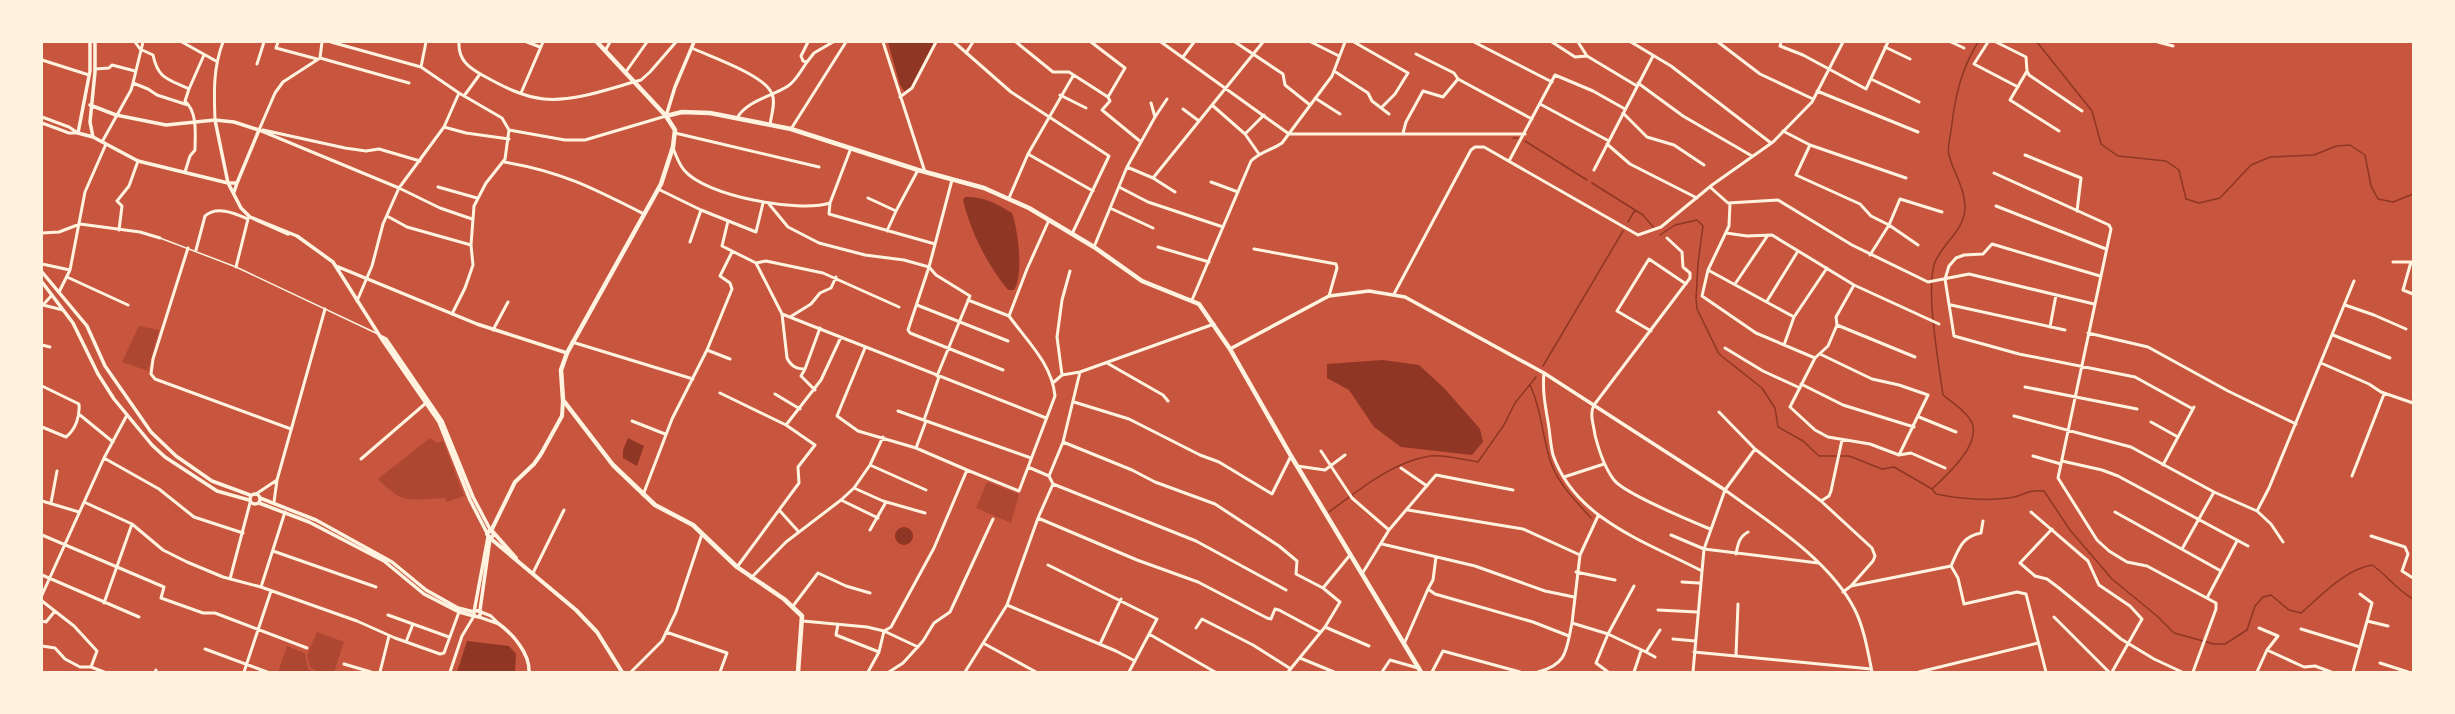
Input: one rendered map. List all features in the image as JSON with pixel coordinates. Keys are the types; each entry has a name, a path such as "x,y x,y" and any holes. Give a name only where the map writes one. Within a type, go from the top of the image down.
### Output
{"main road":[{"path":"597,42 666,116 675,133 673,147 658,190 567,353 561,370 563,400 562,416 534,464 515,482 490,535 597,632 622,672"},
{"path":"666,116 682,112 710,113 791,129 1009,198 1094,247 1142,281 1192,300 1205,311 1230,349 1291,456 1420,670"},
{"path":"563,400 613,465 643,495 655,505 693,525 737,567 793,606 802,616 803,621 798,672"}],"street":[{"path":"78,133 89,75 90,42"},
{"path":"93,137 90,122 90,104 95,69 95,42"},
{"path":"135,42 135,45 140,50 153,55 156,70 166,78 189,90"},
{"path":"102,142 131,90 143,42"},
{"path":"182,42 216,61"},
{"path":"223,42 216,61 213,88 215,120 228,183 241,208 249,218"},
{"path":"258,64 264,42"},
{"path":"278,42 276,48 409,83"},
{"path":"234,192 275,93 282,82 318,59 322,42"},
{"path":"331,42 421,67 459,93 502,118 509,130 509,139 504,162 495,170 477,198 472,219 471,245 473,265 465,288 452,314"},
{"path":"421,67 426,42"},
{"path":"459,42 458,53 463,61 480,74 521,93 543,99 563,99 641,80 650,72 676,42"},
{"path":"527,42 540,47"},
{"path":"521,93 543,42"},
{"path":"605,51 610,42"},
{"path":"625,73 647,42"},
{"path":"509,130 565,140 585,140 666,116 675,87 694,42"},
{"path":"807,62 801,60 801,56 808,42"},
{"path":"737,118 741,111 759,100 773,95 790,85 814,53 832,42"},
{"path":"791,129 846,42"},
{"path":"883,42 925,172"},
{"path":"900,97 912,88 936,42"},
{"path":"954,42 1011,92 1109,156 1072,234"},
{"path":"966,53 973,42"},
{"path":"1016,42 1053,72 1069,72 1073,76 1108,97"},
{"path":"1091,42 1125,68 1108,97 1110,101 1102,110 1141,142"},
{"path":"1162,42 1228,88 1289,134 1524,134"},
{"path":"1183,57 1194,42"},
{"path":"1235,42 1284,75 1286,84 1310,105"},
{"path":"1153,178 1254,56 1263,42"},
{"path":"1311,42 1338,56"},
{"path":"1192,300 1251,161 1259,154 1274,149 1289,134 1334,72 1338,56 1345,42"},
{"path":"1354,42 1408,73 1395,94 1380,108"},
{"path":"1474,42 1552,82"},
{"path":"1552,42 1575,57 1587,56"},
{"path":"1578,42 1587,56 1638,84 1683,116 1752,156"},
{"path":"1631,42 1671,66 1771,143"},
{"path":"1718,42 1760,74 1813,99"},
{"path":"1780,42 1780,46 1803,55 1866,88 1888,42"},
{"path":"1394,294 1471,150 1475,147 1484,147 1509,160 1638,235 1661,227 1710,187 1771,143 1813,99 1843,42"},
{"path":"1951,42 1964,48"},
{"path":"1988,42 1974,64 2018,87"},
{"path":"1996,42 2026,57 2026,71 2010,100 2060,131"},
{"path":"2158,42 2173,46"},
{"path":"1886,47 1910,59"},
{"path":"692,48 756,78 773,95"},
{"path":"1416,54 1454,73 1458,79 1532,119"},
{"path":"185,172 190,156 195,150 195,123 191,106 185,101 204,55"},
{"path":"1594,170 1653,56"},
{"path":"42,60 89,75"},
{"path":"95,69 109,68 112,65 135,71"},
{"path":"2026,71 2082,111"},
{"path":"1334,72 1368,93 1372,101 1388,114"},
{"path":"464,96 480,74"},
{"path":"1509,160 1556,75 1593,91 1625,109"},
{"path":"1009,198 1028,154 1060,95 1073,76"},
{"path":"1403,133 1406,122 1423,91 1443,97 1458,79"},
{"path":"1871,79 1919,102"},
{"path":"132,83 148,89 157,95 191,106"},
{"path":"1817,91 1918,132"},
{"path":"357,301 366,279 386,216 399,188 444,127 459,93"},
{"path":"770,125 773,95"},
{"path":"1060,95 1086,108"},
{"path":"1315,98 1340,114"},
{"path":"1094,247 1127,168 1155,117 1167,99"},
{"path":"1151,103 1155,117"},
{"path":"90,104 116,115 166,125 215,120 234,122 259,130 399,188 440,208 472,219"},
{"path":"1540,104 1608,142 1630,164 1697,198"},
{"path":"1212,105 1245,134 1259,154"},
{"path":"1184,109 1199,121"},
{"path":"1623,113 1647,137 1674,145 1704,165"},
{"path":"1245,134 1264,115"},
{"path":"42,117 69,127 78,133"},
{"path":"42,123 69,133 78,133 93,137 138,161 228,183 237,183"},
{"path":"444,127 466,134 509,139"},
{"path":"259,130 345,148 366,151 379,149 420,161"},
{"path":"1783,131 1810,145 1906,178"},
{"path":"675,133 819,167"},
{"path":"59,292 70,270 85,192 106,144"},
{"path":"1810,145 1796,175 1860,204 1871,216 1889,225 1918,245"},
{"path":"673,147 684,171 702,182 769,204 808,205 830,203"},
{"path":"851,148 830,203 828,210 831,216 934,244"},
{"path":"1028,154 1093,191"},
{"path":"2025,155 2081,178 2077,211"},
{"path":"118,230 123,211 122,206 117,201 128,186 138,161"},
{"path":"504,162 541,168 576,180 644,214"},
{"path":"1127,168 1153,178 1175,192"},
{"path":"887,231 918,170"},
{"path":"1994,174 2109,225 2111,229 2061,463 2059,483 2097,540 2109,551 2127,562 2147,566 2215,602 2217,606 2193,672"},
{"path":"952,180 929,267 909,326 910,333 1003,370"},
{"path":"1211,182 1238,192"},
{"path":"438,187 477,198"},
{"path":"1119,187 1148,202 1223,228"},
{"path":"1710,187 1728,203 1778,200 1870,255 1928,282 1969,274 2094,304"},
{"path":"658,190 700,210 756,232 763,203"},
{"path":"868,198 896,211"},
{"path":"1870,255 1889,225 1900,199 1942,212"},
{"path":"1730,203 1729,226 1708,270 1702,296 1756,333 1816,358"},
{"path":"769,204 788,227 819,243 865,255 904,260 929,267 936,275 970,296 938,376 916,448"},
{"path":"1996,206 2106,249"},
{"path":"1110,208 1153,228"},
{"path":"690,242 700,210"},
{"path":"196,250 205,216 209,213 222,211 249,218 296,238 335,265 366,279 493,330 567,353"},
{"path":"386,216 407,227 471,245"},
{"path":"236,268 249,218"},
{"path":"1009,316 1049,220"},
{"path":"728,221 722,246 732,252 756,263 766,261 787,267 809,269 836,277 899,307"},
{"path":"42,233 59,232 80,224 140,232 160,238"},
{"path":"1726,233 1747,236 1768,235 1798,251 1854,285 1938,324"},
{"path":"1735,284 1768,235"},
{"path":"1667,238 1683,255 1683,267 1690,275 1686,284 1594,405 1592,420 1604,464 1615,482 1642,498 1710,529"},
{"path":"2100,276 1992,244 1983,254 1956,258 1949,266 1945,279 1951,305 1954,336 2019,354 2135,377 2193,408 2163,465"},
{"path":"1158,247 1209,262"},
{"path":"188,248 153,359 152,374 155,379 291,430"},
{"path":"1254,248 1336,264 1337,268 1330,296"},
{"path":"1767,301 1798,251"},
{"path":"643,495 665,434 707,350 732,289 730,283 720,276 732,252"},
{"path":"1651,331 1617,311 1649,260 1686,284"},
{"path":"2393,262 2412,262 2402,290 2413,294"},
{"path":"756,263 782,314 787,358 790,364 798,369 805,369"},
{"path":"42,264 70,270"},
{"path":"335,265 379,335 439,422 470,500 490,535"},
{"path":"48,266 43,273 88,326 102,362 120,392 151,432 176,456 208,478 225,487 259,503 309,522 384,562 424,594 459,612 477,613"},
{"path":"1784,345 1794,317 1827,268"},
{"path":"1708,270 1794,317"},
{"path":"1062,375 1058,337 1062,300 1070,271"},
{"path":"67,276 128,305"},
{"path":"790,316 811,304 820,293 831,288 836,277"},
{"path":"2257,511 2269,488 2296,424 2354,281"},
{"path":"42,282 64,310 79,334 98,374 127,415 152,445 185,470 223,493 250,499"},
{"path":"1854,285 1836,317 1837,324 1828,346 1816,358 1790,407 1815,430 1828,437 1870,444 1899,455 1911,453 1945,468"},
{"path":"1230,349 1330,296 1369,292 1394,294 1416,301 1544,374 1594,405 1725,490 1789,537 1818,563 1843,592 1855,610 1872,670 1736,655 1694,652"},
{"path":"52,295 43,306 64,310"},
{"path":"2050,327 2056,295"},
{"path":"865,348 838,416 858,431 883,437 916,448 1019,491 1055,396 1054,382 1046,365 1009,316 968,300"},
{"path":"493,330 508,302"},
{"path":"1951,305 2065,330"},
{"path":"2345,305 2374,315 2406,329"},
{"path":"917,306 1008,341"},
{"path":"274,502 277,480 325,309"},
{"path":"782,314 820,328 865,348 1046,418"},
{"path":"1054,382 1062,375 1080,372 1107,363 1214,324"},
{"path":"1837,324 1914,357"},
{"path":"815,390 801,376 820,328"},
{"path":"2088,333 2148,347 2228,391 2296,424"},
{"path":"379,335 386,339 442,421 472,497 490,535 477,613 462,636 450,672"},
{"path":"2332,335 2390,358"},
{"path":"786,425 822,380 841,337"},
{"path":"572,342 693,379"},
{"path":"42,345 50,347"},
{"path":"1725,348 1763,371 1843,405 1914,427"},
{"path":"707,350 730,359"},
{"path":"1820,354 1872,379 1899,385 1928,395 1919,417 1899,455"},
{"path":"1107,363 1163,395 1168,401"},
{"path":"2321,363 2369,384 2384,394 2413,403"},
{"path":"1049,476 1063,442 1074,402 1080,372"},
{"path":"1544,374 1543,388 1553,454 1564,477 1582,501 1598,516 1700,570"},
{"path":"42,386 63,394 79,404 80,415 71,434 66,437 42,427"},
{"path":"2025,388 2137,409"},
{"path":"720,393 786,425 816,445 798,467 799,483 780,511 737,567"},
{"path":"775,394 800,409"},
{"path":"2352,476 2384,394"},
{"path":"1074,402 1129,419 1200,455 1218,462 1272,494 1291,456"},
{"path":"361,460 426,403"},
{"path":"898,411 925,421 960,431 1031,458"},
{"path":"1719,412 1755,449 1821,501 1875,552 1873,561 1851,586 1843,592"},
{"path":"80,415 113,442"},
{"path":"42,595 104,458 127,415"},
{"path":"2014,416 2131,447 2214,492 2257,511 2272,524 2283,542"},
{"path":"1919,417 1956,432"},
{"path":"632,421 665,434"},
{"path":"2151,422 2178,437"},
{"path":"751,578 798,532 841,500 854,488 870,465 883,437"},
{"path":"1821,501 1829,496 1831,491 1842,440"},
{"path":"1063,442 1106,458 1155,482 1215,504 1279,546 1297,560 1296,574 1322,588 1340,602 1325,627 1289,670 1253,645 1202,619 1196,628"},
{"path":"1693,672 1700,570 1704,549 1725,490 1755,449"},
{"path":"1321,451 1352,498 1389,530"},
{"path":"1297,466 1325,470 1345,455"},
{"path":"2033,456 2061,463 2102,470 2118,476 2248,546"},
{"path":"104,458 159,489 194,517 244,533"},
{"path":"1564,477 1604,464"},
{"path":"870,465 926,490"},
{"path":"1028,467 1049,476 1053,484 1196,541 1286,590"},
{"path":"1402,468 1427,486"},
{"path":"868,672 879,652 884,631 894,625 922,571 967,470"},
{"path":"51,503 57,471"},
{"path":"1362,574 1382,544 1389,530 1408,510 1436,475 1514,490"},
{"path":"230,579 244,533 250,499 277,480"},
{"path":"965,672 1007,605 1038,518 1053,484"},
{"path":"854,488 886,502 924,513"},
{"path":"2182,549 2214,492"},
{"path":"256,494 260,498 274,502 316,520 358,542 392,562 426,590 458,608 491,616 510,634 528,659 528,672"},
{"path":"259,503 260,498"},
{"path":"841,500 878,518"},
{"path":"42,501 79,512"},
{"path":"84,502 132,524 163,550 187,562 230,579 261,587 357,621 389,636 440,654 444,653 459,612"},
{"path":"870,530 886,502"},
{"path":"533,573 564,510"},
{"path":"1408,510 1523,529 1580,555"},
{"path":"780,511 798,532"},
{"path":"261,587 285,512"},
{"path":"2031,512 2088,560 2099,585 2130,606 2142,619 2112,672"},
{"path":"2115,512 2222,571"},
{"path":"1538,672 1556,666 1562,660 1572,623 1576,572 1580,555 1598,516"},
{"path":"1038,518 1137,560 1198,582 1267,618 1272,619 1275,609 1279,610 1320,632"},
{"path":"889,672 903,663 918,647 934,623 944,618 952,608 993,519"},
{"path":"1951,566 1964,540 1968,536 1981,533 1983,521"},
{"path":"104,603 132,524"},
{"path":"2052,529 2020,563 2035,576 2047,579 2121,639 2129,642 2154,659 2182,672"},
{"path":"1736,554 1738,542 1742,535 1748,532"},
{"path":"631,672 662,641 676,612 702,534"},
{"path":"42,535 164,587 162,598 203,613 215,613 259,628 307,648"},
{"path":"1671,535 1704,549 1818,563"},
{"path":"2371,536 2405,547 2408,554 2402,571 2413,578"},
{"path":"2207,598 2237,541"},
{"path":"1382,544 1475,566 1545,591 1574,597"},
{"path":"273,551 376,587"},
{"path":"1322,588 1350,555"},
{"path":"1404,644 1433,580 1436,557"},
{"path":"1048,564 1121,599 1157,619 1129,672"},
{"path":"1851,586 1951,566"},
{"path":"1951,566 1958,578 1964,604 2017,592 2026,594 2046,672"},
{"path":"1576,572 1615,580"},
{"path":"793,606 818,573 846,586 870,593"},
{"path":"42,575 139,617"},
{"path":"1682,582 1699,583"},
{"path":"1608,672 1596,663 1608,634 1634,586"},
{"path":"1428,589 1435,594 1533,622 1569,636"},
{"path":"244,672 272,591"},
{"path":"2353,672 2372,603 2360,594"},
{"path":"1100,644 1121,599"},
{"path":"42,601 74,626 97,651 91,667"},
{"path":"1736,655 1738,604"},
{"path":"1007,605 1100,644 1134,661"},
{"path":"1658,610 1697,612"},
{"path":"42,621 46,622 55,611"},
{"path":"388,615 449,637"},
{"path":"2054,617 2109,672"},
{"path":"803,621 838,624 884,631 918,647"},
{"path":"2367,621 2388,626"},
{"path":"1572,623 1608,634 1646,652 1655,658"},
{"path":"406,642 413,624"},
{"path":"838,624 836,636 879,652"},
{"path":"1325,627 1369,646"},
{"path":"2257,672 2266,650 2278,636 2258,628"},
{"path":"2301,628 2360,647"},
{"path":"1646,652 1660,630"},
{"path":"666,632 727,654 720,672"},
{"path":"1149,634 1215,672"},
{"path":"380,672 389,636"},
{"path":"1673,639 1695,642"},
{"path":"982,643 1036,672"},
{"path":"1919,672 2038,644"},
{"path":"42,646 55,648 65,659 80,667 91,667 104,672"},
{"path":"205,649 267,672"},
{"path":"1634,672 1641,650"},
{"path":"2266,650 2304,667 2315,666 2332,672"},
{"path":"1432,672 1443,651 1520,672"},
{"path":"1300,658 1334,672"},
{"path":"1382,672 1390,660 1420,670"},
{"path":"2380,663 2408,672"},
{"path":"344,664 371,672"},
{"path":"1556,666 1558,672"},
{"path":"78,672 80,667"}],"lane":[{"path":"160,238 196,250 379,335"}],"shaded area":[{"path":"888,42 935,42 910,89 905,92 900,85"},
{"path":"965,197 990,201 1012,213 1019,252 1019,274 1014,290 1008,290 1000,280 981,248 966,212 963,200"},
{"path":"139,326 159,330 148,371 122,362"},
{"path":"1383,360 1419,365 1445,389 1480,429 1483,442 1472,455 1401,447 1374,427 1349,390 1327,378 1327,364"},
{"path":"430,438 437,443 443,441 464,496 447,502 445,498 408,499 395,494 378,479"},
{"path":"628,438 644,446 637,466 623,458 623,450"},
{"path":"987,482 1019,494 1011,523 976,508"},
{"path":"904,527 910,530 913,536 910,542 904,545 898,542 895,536 898,530"},
{"path":"317,632 344,642 334,672 318,672 310,667 307,655"},
{"path":"467,641 509,646 516,654 515,672 457,672"},
{"path":"287,646 305,653 308,669 313,672 278,672"}],"waterway":[{"path":"1932,489 1961,459 1972,441 1973,432 1972,423 1967,415 1943,395 1936,347 1931,290 1932,274 1935,262 1958,230 1964,215 1965,207 1963,193 1948,152 1948,146 1959,85 1978,42"},
{"path":"2037,42 2092,111 2101,144 2118,156 2166,161 2179,170 2186,199 2199,203 2220,198 2251,165 2270,157 2314,155 2336,146 2350,145 2365,155 2371,186 2378,199 2393,202 2413,194"},
{"path":"1513,138 1518,138"},
{"path":"1525,141 1587,180"},
{"path":"1592,183 1643,215 1654,228"},
{"path":"1628,222 1635,210"},
{"path":"1660,235 1675,225 1697,220 1703,226 1698,263 1696,299 1697,309 1719,354 1762,388 1775,408 1778,427 1803,441 1819,456 1849,456 1882,469 1894,467 1932,489 1936,494 1963,498 2000,499 2014,497 2033,491 2044,491 2070,530 2112,579 2157,616 2174,633 2214,644 2225,644 2247,630 2255,606 2263,597 2271,595 2289,610 2301,613 2334,584 2352,572 2372,565 2413,599"},
{"path":"1543,366 1623,231"},
{"path":"1329,512 1376,478 1402,464 1416,459 1430,456 1442,456 1478,462 1504,425 1515,403 1536,377"},
{"path":"1530,385 1537,404 1548,453 1554,471 1568,492 1591,518"}]}
